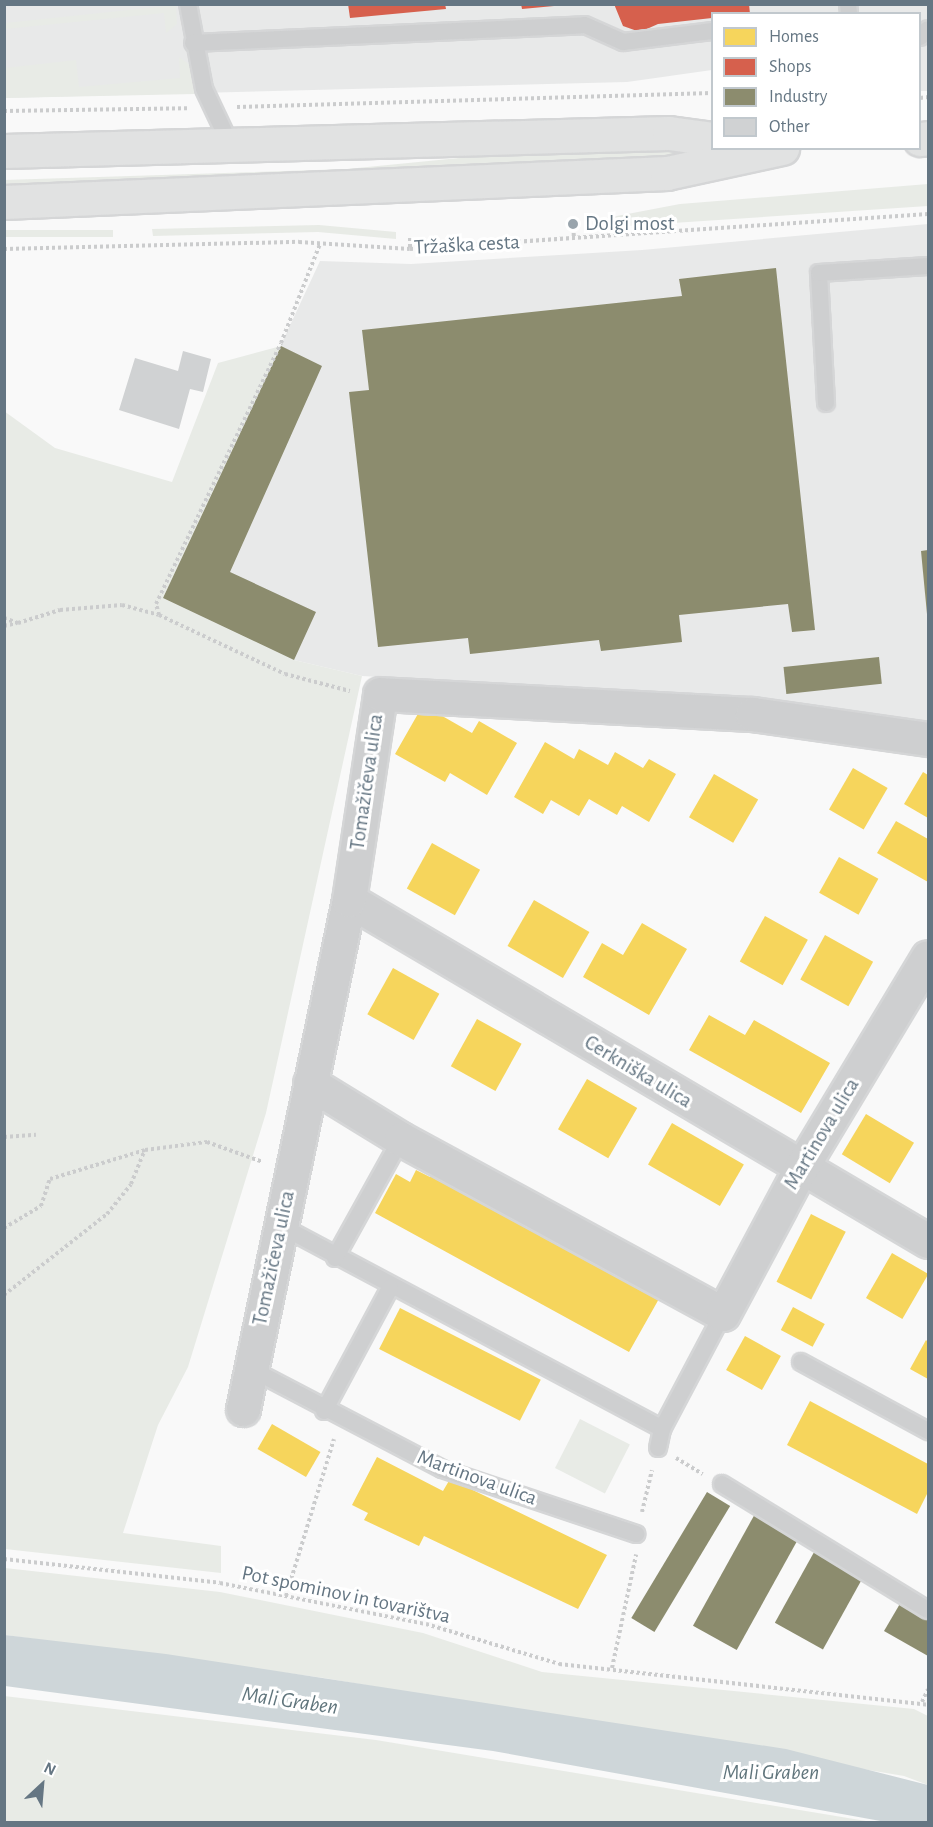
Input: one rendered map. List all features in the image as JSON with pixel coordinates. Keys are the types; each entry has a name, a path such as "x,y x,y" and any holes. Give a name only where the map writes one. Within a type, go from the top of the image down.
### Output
{"main road":[{"path":"6,151 669,133 711,139"},
{"path":"4,202 667,173 773,150"}],"street":[{"name":"Tomažičeva ulica","path":"243,1409 349,900 380,694 752,714 928,739"},
{"name":"Cerkniška ulica","path":"349,900 928,1241"},
{"name":"Martinova ulica","path":"723,1314 801,1168 928,957"},
{"path":"310,1083 401,1139 723,1314"}],"lane":[{"path":"188,4 193,43 204,89 231,146"},
{"path":"193,43 585,25 623,42 711,31"},
{"path":"669,133 711,120"},
{"path":"826,403 819,273 928,266"},
{"path":"335,1258 401,1139"},
{"path":"281,1226 390,1288 662,1429"},
{"path":"324,1411 390,1288"},
{"name":"Martinova ulica","path":"658,1448 662,1429 723,1314"},
{"path":"801,1362 928,1431"},
{"name":"Martinova ulica","path":"251,1369 324,1411 442,1469 636,1534"},
{"path":"722,1484 928,1610"}],"path":[{"path":"227,107 711,93"},
{"path":"4,111 200,107"},
{"name":"Tržaška cesta","path":"4,249 320,244 410,249 928,214"},
{"path":"573,221 574,239"},
{"path":"410,238 410,249"},
{"path":"159,615 156,604 281,344 320,244"},
{"path":"4,626 60,610 122,605 159,615 285,674 380,694"},
{"path":"4,618 18,623"},
{"path":"4,1137 36,1135"},
{"path":"4,1228 41,1206 50,1179 145,1150 207,1142 292,1172"},
{"path":"4,1295 107,1214 131,1184 145,1150"},
{"path":"286,1596 341,1419"},
{"path":"658,1448 722,1484"},
{"name":"Pot spominov in tovarištva","path":"4,1559 220,1583 426,1624 559,1664 922,1702 928,1705"},
{"path":"922,1702 928,1689"}],"shaded area":[{"path":"4,5 928,5 928,91 921,91 921,12 711,12 711,70 627,82 5,98"},
{"path":"176,5 177,24 166,33 164,13 5,29 5,23"},
{"path":"179,57 190,65 195,94 5,98 5,68 76,60 79,87 180,78"},
{"path":"529,151 677,152 677,157 5,186 4,180 347,169"},
{"path":"928,184 928,206 597,228 596,220 680,204"},
{"path":"928,224 928,721 771,699 362,676 294,660 163,598 320,261 411,264 642,250"},
{"path":"319,225 396,232 396,239 318,232 153,236 152,229"},
{"path":"5,230 113,230 113,237 5,237"},
{"path":"281,346 163,598 294,660 362,676 266,1113 188,1367 158,1425 123,1533 221,1546 221,1573 5,1549 4,411 55,448 172,482 218,363"},
{"path":"580,1419 630,1444 605,1493 555,1468"},
{"path":"5,1568 220,1592 423,1633 542,1672 914,1709 928,1716 928,1785 904,1776 324,1678 5,1635"},
{"path":"4,1696 376,1740 872,1822 5,1822"}],"water":[{"name":"Mali Graben","path":"5,1635 166,1654 786,1749 928,1785 928,1822 886,1822 493,1751 5,1686"}],"building: Homes":[{"path":"423,705 472,733 479,721 517,743 487,795 450,773 445,782 395,754"},
{"path":"545,742 574,759 579,749 608,765 615,752 643,768 649,759 676,774 649,822 622,806 617,815 589,799 579,816 551,800 543,814 514,797"},
{"path":"853,768 888,788 864,830 829,810"},
{"path":"923,772 928,775 928,818 904,804"},
{"path":"714,774 758,800 733,843 689,817"},
{"path":"896,821 928,839 928,882 877,853"},
{"path":"432,843 480,870 455,915 407,888"},
{"path":"839,857 878,879 858,915 819,893"},
{"path":"534,900 589,932 563,978 507,946"},
{"path":"765,916 808,940 783,985 740,961"},
{"path":"642,923 687,949 649,1015 583,977 602,943 623,955"},
{"path":"825,935 873,962 848,1006 800,980"},
{"path":"393,968 439,994 414,1040 367,1014"},
{"path":"709,1015 745,1035 754,1020 830,1063 801,1113 689,1050"},
{"path":"477,1019 522,1044 495,1091 451,1066"},
{"path":"587,1079 637,1108 608,1158 558,1129"},
{"path":"866,1114 914,1143 890,1183 842,1154"},
{"path":"672,1123 744,1164 720,1206 648,1165"},
{"path":"416,1170 430,1177 433,1172 660,1297 629,1352 375,1213 396,1174 410,1182"},
{"path":"811,1214 846,1232 811,1299 776,1282"},
{"path":"892,1253 928,1274 902,1319 866,1298"},
{"path":"793,1307 825,1324 813,1347 781,1330"},
{"path":"400,1308 541,1380 520,1421 379,1349"},
{"path":"745,1336 781,1356 762,1390 726,1370"},
{"path":"926,1340 928,1342 928,1379 910,1369"},
{"path":"810,1401 928,1464 928,1492 917,1514 787,1445"},
{"path":"272,1424 320,1452 306,1477 258,1449"},
{"path":"377,1457 443,1491 450,1479 607,1555 578,1609 424,1536 419,1546 364,1520 368,1513 352,1505"}],"building: Shops":[{"path":"348,4 445,4 446,9 350,18"},
{"path":"521,4 554,4 554,6 522,9"},
{"path":"614,4 749,4 750,12 711,12 711,18 658,24 640,32 623,26"}],"building: Industry":[{"path":"776,268 815,630 792,632 788,604 679,615 682,642 601,651 599,640 470,654 468,638 378,647 349,392 369,390 362,330 682,296 679,279"},
{"path":"281,346 322,366 230,572 316,612 294,660 163,598"},
{"path":"928,550 928,614 927,614 921,551"},
{"path":"879,657 882,684 786,694 784,667"},
{"path":"707,1492 730,1506 654,1632 631,1618"},
{"path":"756,1512 800,1536 737,1650 693,1626"},
{"path":"818,1545 866,1572 823,1650 775,1623"},
{"path":"901,1602 928,1618 928,1656 884,1631"}],"building: Other":[{"path":"183,351 211,359 203,392 190,389 179,429 119,410 135,358 178,371"}],"place":[{"name":"Dolgi most","path":"573,224"}]}
